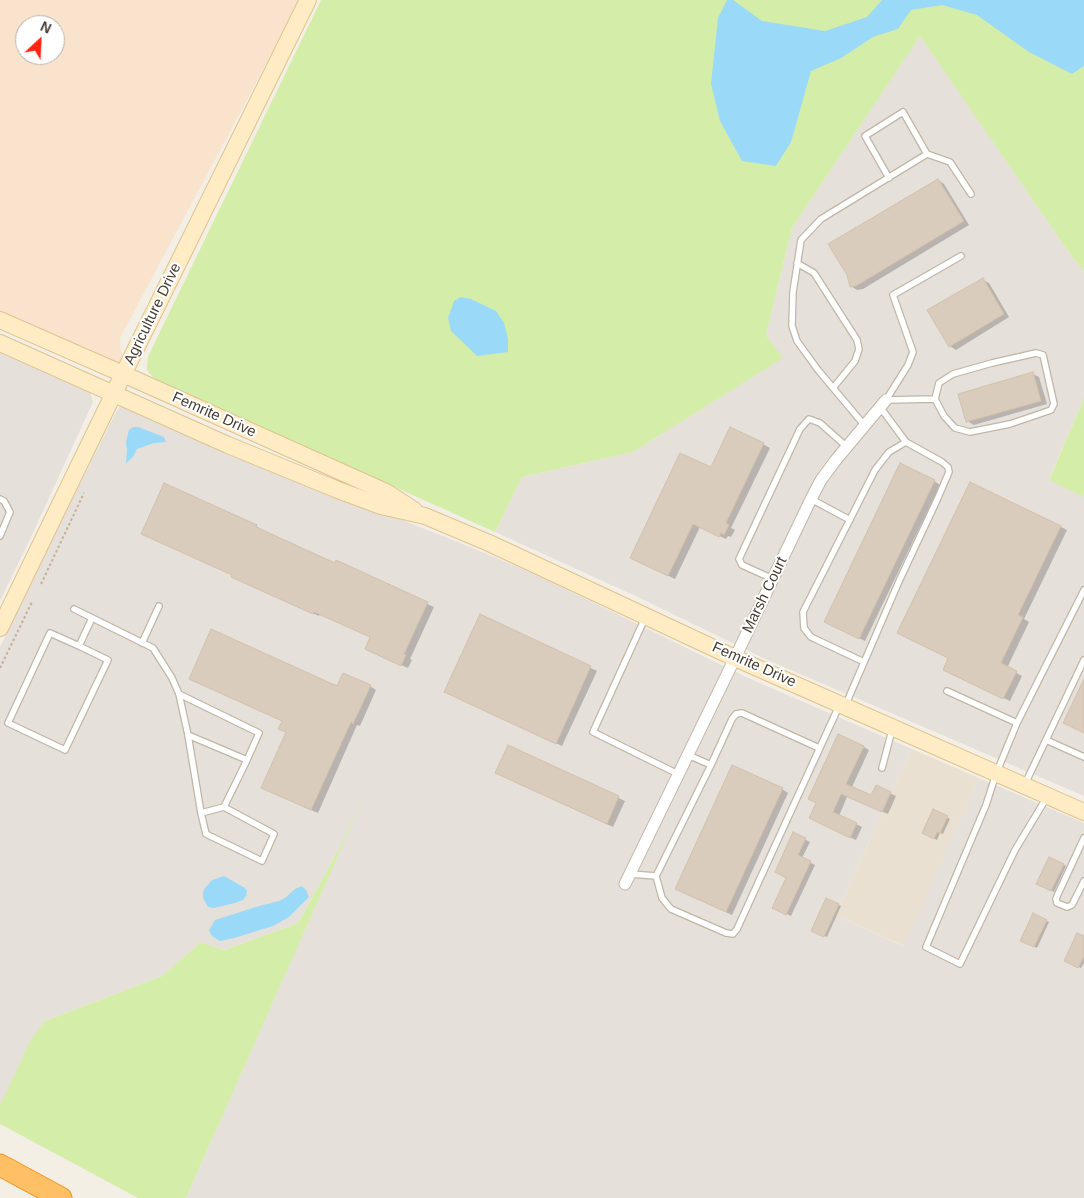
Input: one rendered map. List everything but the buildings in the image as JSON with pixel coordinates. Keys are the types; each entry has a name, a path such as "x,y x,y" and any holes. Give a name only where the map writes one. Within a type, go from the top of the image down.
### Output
{"highway":[{"path":"0,1166 53,1196"}],"street":[{"name":"Agriculture Drive","path":"0,628 308,0"},
{"name":"Femrite Drive","path":"0,320 386,492 425,516 489,543 736,658 996,774 1083,809"},
{"name":"Femrite Drive","path":"0,343 228,444 338,490 381,506 425,516"},
{"name":"Marsh Court","path":"627,879 821,480 835,460 884,404"}],"lane":[{"path":"889,178 865,136 903,112 928,154 950,162 971,194"},
{"path":"865,426 818,370 797,341 792,326 793,292 801,240 821,219 928,154"},
{"path":"884,404 908,366 913,352 893,295 961,256"},
{"path":"797,263 814,273 857,340 858,349 855,361 833,388"},
{"path":"1036,353 1043,355 1054,404 1051,410 1010,424 970,432 956,428 944,416 935,399 939,383 953,374 1036,353"},
{"path":"884,404 935,399"},
{"path":"819,748 742,713 736,714 656,876 662,898 671,909 726,933 733,934 819,748 864,662 948,472 948,467 942,462 906,442 884,404"},
{"path":"773,579 742,565 739,559 800,428 809,420 820,423 846,447"},
{"path":"864,662 811,637 804,628 803,612 875,470 889,452 906,442"},
{"path":"0,499 4,500 10,512 0,536"},
{"path":"811,499 850,520"},
{"path":"1047,796 1015,850 960,964 926,948 986,805 996,774 1017,723 1084,590"},
{"path":"142,643 159,606"},
{"path":"74,609 153,648 172,678 179,694 188,734 201,813 206,834 262,861 274,834 224,806 201,813"},
{"path":"646,616 593,732 679,774"},
{"path":"79,646 92,618"},
{"path":"50,633 79,646 108,660 65,750 8,723 50,633"},
{"path":"1024,786 1084,660"},
{"path":"947,691 1017,723"},
{"path":"179,694 258,733 224,806"},
{"path":"882,768 892,728"},
{"path":"188,734 247,760"},
{"path":"1046,740 1084,758"},
{"path":"688,755 711,765"},
{"path":"1084,838 1058,894 1057,903 1067,907 1072,905 1084,881"},
{"path":"627,879 656,876"}],"path":[{"path":"40,584 84,493"},
{"path":"0,668 32,602"}],"shaded area":[{"path":"0,0 300,0 120,338 123,374 0,320"},
{"path":"920,35 1084,272 1084,398 1049,479 1084,497 1084,796 763,658 640,598 495,532 522,477 633,452 782,358 766,335 792,228"},
{"path":"0,348 89,389 93,402 0,601"},
{"path":"126,406 308,483 539,576 746,677 912,749 835,915 903,946 979,778 1084,823 1084,1198 186,1198 357,812 298,923 224,950 201,942 162,976 45,1021 0,1105 0,647 115,414 120,407"},
{"path":"912,749 979,778 904,946 835,915"}],"green space":[{"path":"321,0 1084,0 1084,272 920,36 792,228 766,335 783,358 633,452 522,477 495,532 156,380 147,370 148,357"},
{"path":"1084,398 1084,497 1049,480"},
{"path":"365,795 186,1198 138,1198 0,1124 0,1105 31,1039 45,1021 162,976 201,942 224,950 298,923 341,845"}],"water":[{"path":"727,0 733,0 762,21 825,31 867,17 882,0 1084,0 1084,66 1072,74 1029,52 977,15 942,5 911,10 898,29 873,37 841,58 811,71 791,142 776,166 742,161 720,121 711,84 718,18"},
{"path":"461,297 471,299 496,311 504,323 508,339 508,352 477,356 451,331 448,318 454,301"},
{"path":"133,427 138,427 164,437 166,442 154,443 137,449 133,457 126,463 126,442 129,430"},
{"path":"224,876 245,888 247,891 246,896 243,900 235,903 214,908 208,907 203,898 205,888 212,880"},
{"path":"302,886 309,897 289,917 273,926 220,941 212,936 209,930 215,920 279,901"}]}
